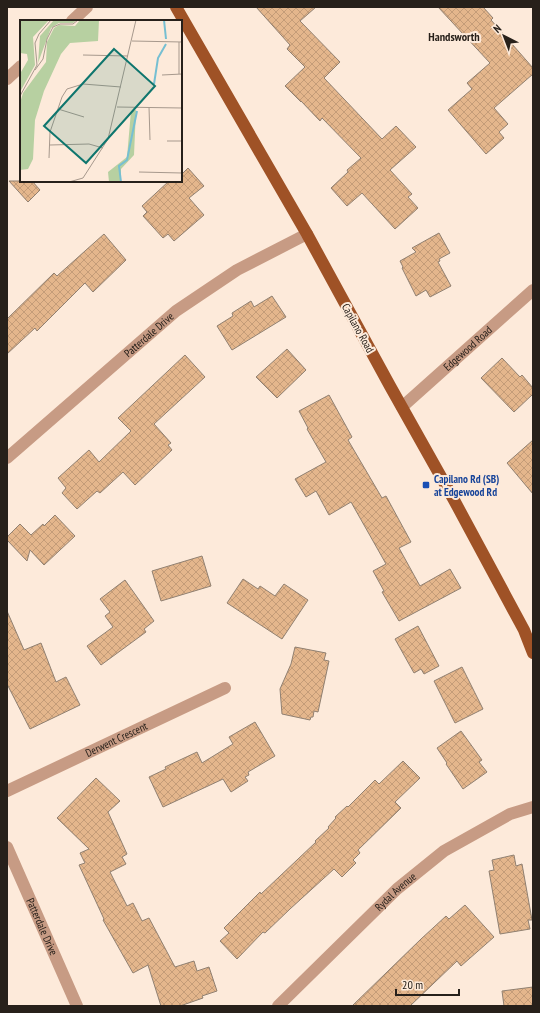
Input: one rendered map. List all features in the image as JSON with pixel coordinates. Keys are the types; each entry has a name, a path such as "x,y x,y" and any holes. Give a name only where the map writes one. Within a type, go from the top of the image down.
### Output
{"main road":[{"name":"Capilano Road","path":"176,7 307,234 454,500 524,630 533,653"}],"street":[{"path":"73,20 87,7"},
{"path":"7,79 20,67"},
{"name":"Patterdale Drive","path":"7,458 176,311 237,270 307,234"},
{"name":"Edgewood Road","path":"402,407 533,290"},
{"name":"Derwent Crescent","path":"7,791 225,688"},
{"name":"Rydal Avenue","path":"278,1006 397,889 444,851 510,814 533,807"},
{"name":"Patterdale Drive","path":"7,847 78,1006"}],"building":[{"path":"256,7 316,7 300,21 340,62 324,78 382,139 396,126 416,147 390,170 412,194 408,197 418,208 395,229 362,193 347,206 331,188 348,172 347,170 361,158 322,118 320,121 285,86 305,67 287,49 290,45"},
{"path":"438,7 483,7 493,18 491,20 533,68 533,74 494,108 508,124 499,132 504,138 486,154 448,110 472,89 467,83 490,63"},
{"path":"188,168 204,186 189,198 204,215 174,241 168,234 163,238 143,216 147,212 142,206 168,182 182,182 182,174"},
{"path":"9,181 33,182 40,190 28,202"},
{"path":"439,233 450,253 439,259 440,261 438,262 451,286 430,297 426,290 416,296 400,261 416,252 412,248"},
{"path":"104,234 126,260 93,292 85,283 37,331 35,328 7,354 7,319 54,273 57,276"},
{"path":"272,296 286,317 232,350 217,326 233,316 232,313 251,301 254,307"},
{"path":"287,349 306,370 277,398 256,377"},
{"path":"185,355 205,377 154,424 171,443 168,445 172,450 135,485 123,472 100,493 97,491 77,509 62,493 66,488 58,478 89,450 99,462 131,431 118,418"},
{"path":"502,358 520,377 522,375 533,388 533,394 514,412 481,378"},
{"path":"329,395 352,437 348,440 382,498 386,496 411,542 399,548 420,586 450,569 461,588 399,621 382,592 384,591 373,571 386,564 351,502 329,515 316,491 306,497 295,479 326,462 307,429 308,428 299,411"},
{"path":"533,440 533,494 507,463"},
{"path":"55,515 75,536 44,565 30,550 27,561 7,540 7,537 20,524 31,535 43,524 44,526"},
{"path":"202,556 211,586 161,601 152,571"},
{"path":"243,579 258,589 260,586 275,596 284,584 308,600 282,639 227,603"},
{"path":"125,580 154,621 144,629 146,632 101,665 87,646 113,627 105,616 110,612 100,599"},
{"path":"7,611 24,650 41,643 56,682 66,677 80,705 30,729 7,684"},
{"path":"418,626 439,666 424,674 421,669 414,673 395,639"},
{"path":"295,647 326,653 324,660 329,661 318,712 314,711 313,717 311,717 310,720 282,714 280,689 291,664"},
{"path":"462,667 483,709 455,723 434,681"},
{"path":"255,722 275,756 248,772 249,775 245,777 248,781 231,792 223,779 163,807 149,777 166,769 165,767 197,752 202,763 233,744 229,737"},
{"path":"461,731 482,760 479,762 487,772 463,789 437,748"},
{"path":"403,761 420,778 395,802 401,808 358,850 360,853 353,860 356,863 342,877 334,869 265,933 263,932 237,959 220,941 229,933 224,928 260,892 261,894 316,842 315,841 329,828 328,827 336,818 335,817 347,806 348,807 375,780 379,784"},
{"path":"96,778 120,801 108,812 127,854 122,857 126,864 110,872 127,906 133,903 142,921 149,918 175,967 194,961 197,971 209,967 217,991 202,996 203,998 180,1006 161,1006 148,965 133,973 103,920 104,919 79,865 85,863 80,853 89,849 57,818"},
{"path":"514,855 516,866 522,864 532,920 528,920 530,929 500,934 489,871 494,870 492,860"},
{"path":"465,905 494,937 461,966 457,961 410,1006 352,1006 446,916 449,919"},
{"path":"533,987 533,1006 504,1006 502,991"}],"place":[{"name":"Capilano Rd (SB) at Edgewood Rd","path":"426,485"}],"district":[{"name":"Handsworth","path":"454,36"}]}
